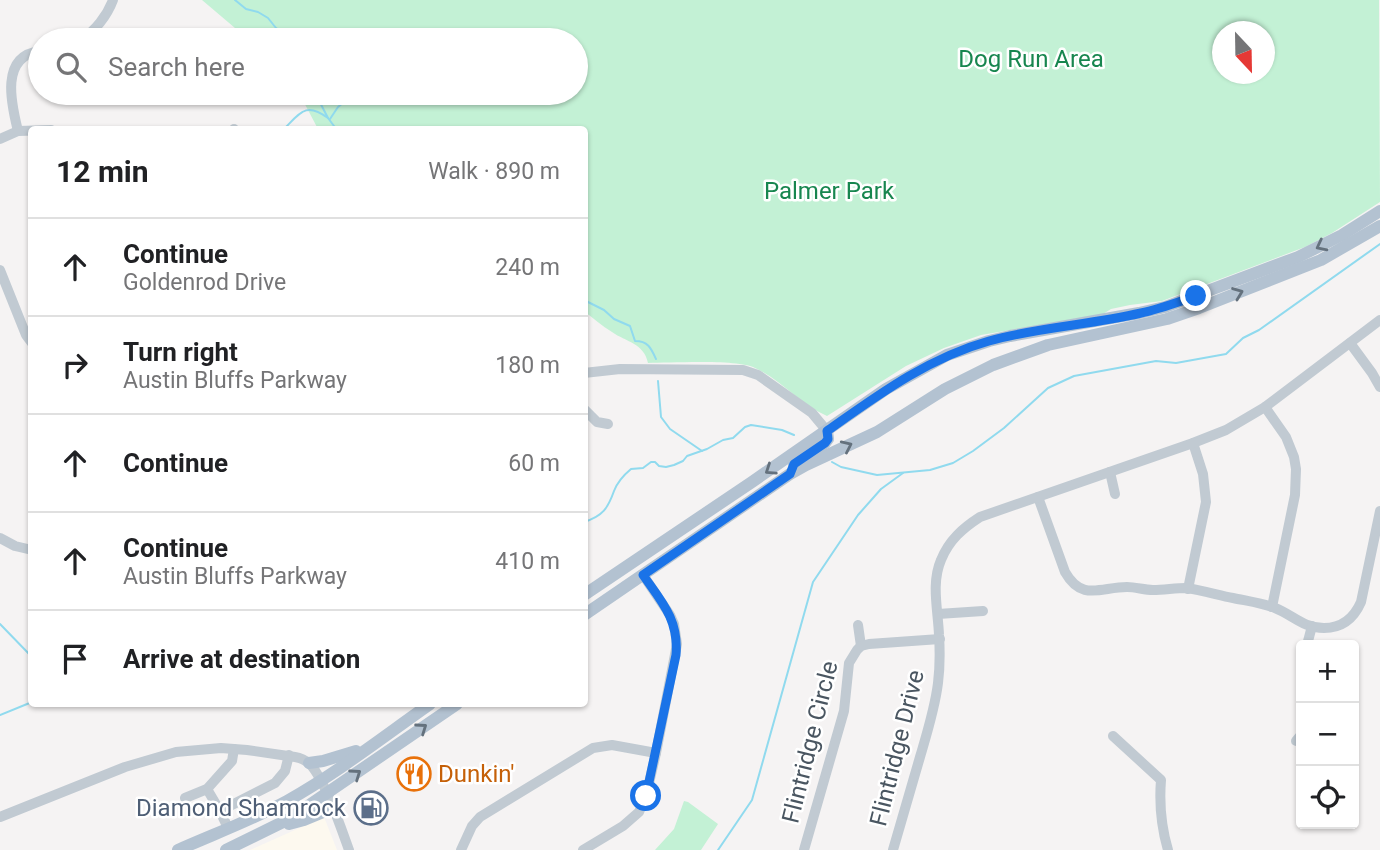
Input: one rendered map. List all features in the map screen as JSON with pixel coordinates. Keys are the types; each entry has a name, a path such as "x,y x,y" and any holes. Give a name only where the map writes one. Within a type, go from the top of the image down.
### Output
{"main road":[{"path":"588,592 886,389 947,355 1000,338 1165,307 1319,247 1380,211"},
{"path":"588,612 790,474 877,432 945,389 993,365 1048,345 1160,321 1199,308 1321,260 1380,226"},
{"path":"790,474 794,464 825,443 828,439 827,431"},
{"path":"178,850 285,802 426,707"},
{"path":"226,850 278,825 453,707"},
{"path":"309,763 332,759 373,744"},
{"path":"278,825 304,820 333,808"}],"street":[{"path":"95,28 113,0"},
{"path":"18,131 12,103 12,74 21,58 28,54"},
{"path":"0,139 18,131 28,131"},
{"path":"0,270 28,338"},
{"name":"Flintridge Drive","path":"893,850 934,707 938,683 940,639 936,576 940,561 957,535 980,517 1193,443 1237,425 1380,320"},
{"path":"1350,343 1380,387"},
{"path":"588,373 634,369 743,369 758,375 812,413 827,431"},
{"path":"1265,407 1286,437 1296,469 1295,495 1272,607"},
{"path":"588,413 597,422 608,424"},
{"path":"1188,589 1206,502 1203,474 1193,443"},
{"path":"1110,472 1115,494"},
{"path":"1038,497 1065,572 1080,588 1094,592 1129,587 1154,590 1188,589 1272,607 1297,621 1327,628 1341,625 1353,616 1361,602 1380,511"},
{"path":"0,538 28,549"},
{"path":"583,850 623,826 639,812 646,796 656,753 676,655 676,633 670,615 643,575"},
{"path":"938,614 983,611"},
{"name":"Flintridge Circle","path":"858,625 861,646"},
{"path":"1308,640 1312,626"},
{"name":"Flintridge Circle","path":"804,850 844,711 849,663 853,655 861,646 869,644 940,639"},
{"path":"1113,736 1161,780 1159,803 1162,831 1168,850"},
{"path":"461,850 472,826 480,817 593,748 612,745 656,753"},
{"path":"185,798 207,789 232,761 234,749"},
{"path":"0,817 146,760 190,750 234,749 289,755 309,763 321,780 349,850"},
{"path":"220,810 275,783 285,771 289,755"},
{"path":"207,789 228,828"}],"shaded area":[{"path":"324,817 337,850 250,850"}],"green space":[{"name":"Palmer Park","path":"202,0 1379,0 1380,202 1305,247 1162,301 981,335 944,348 906,366 827,416 764,373 746,365 719,362 648,363 639,347 608,330 588,314 588,126 316,126 305,105 588,105 588,28 235,28"},
{"path":"684,801 718,824 701,850 655,850 674,829"}],"waterway":[{"path":"235,0 246,9 268,18 276,28"},
{"path":"321,105 334,126"},
{"path":"330,119 340,105"},
{"path":"287,126 304,111 309,110 328,118"},
{"path":"832,462 841,467 877,475 930,470 953,463 1004,428 1048,388 1074,376 1156,361 1176,363 1226,354 1243,338 1259,330 1380,244"},
{"path":"588,302 630,326 635,341 648,346 656,359"},
{"path":"658,381 661,417 670,429 702,451"},
{"path":"588,520 604,511 617,485 631,469 643,468 651,462 666,467 674,465 687,456 733,438 751,425 782,430 794,435"},
{"path":"718,850 752,800 813,582 858,515 881,489 903,473"},
{"path":"0,624 28,653"},
{"path":"0,715 28,704"}],"place":[{"name":"Dunkin'","path":"414,774"},
{"name":"Diamond Shamrock","path":"371,808"}],"route":[{"path":"646,796 677,644 670,615 643,575 790,474 794,464 825,443 828,439 827,431 886,389 933,362 989,341 1139,313 1196,296"}],"park label":[{"name":"Dog Run Area","path":"1031,59"}]}
